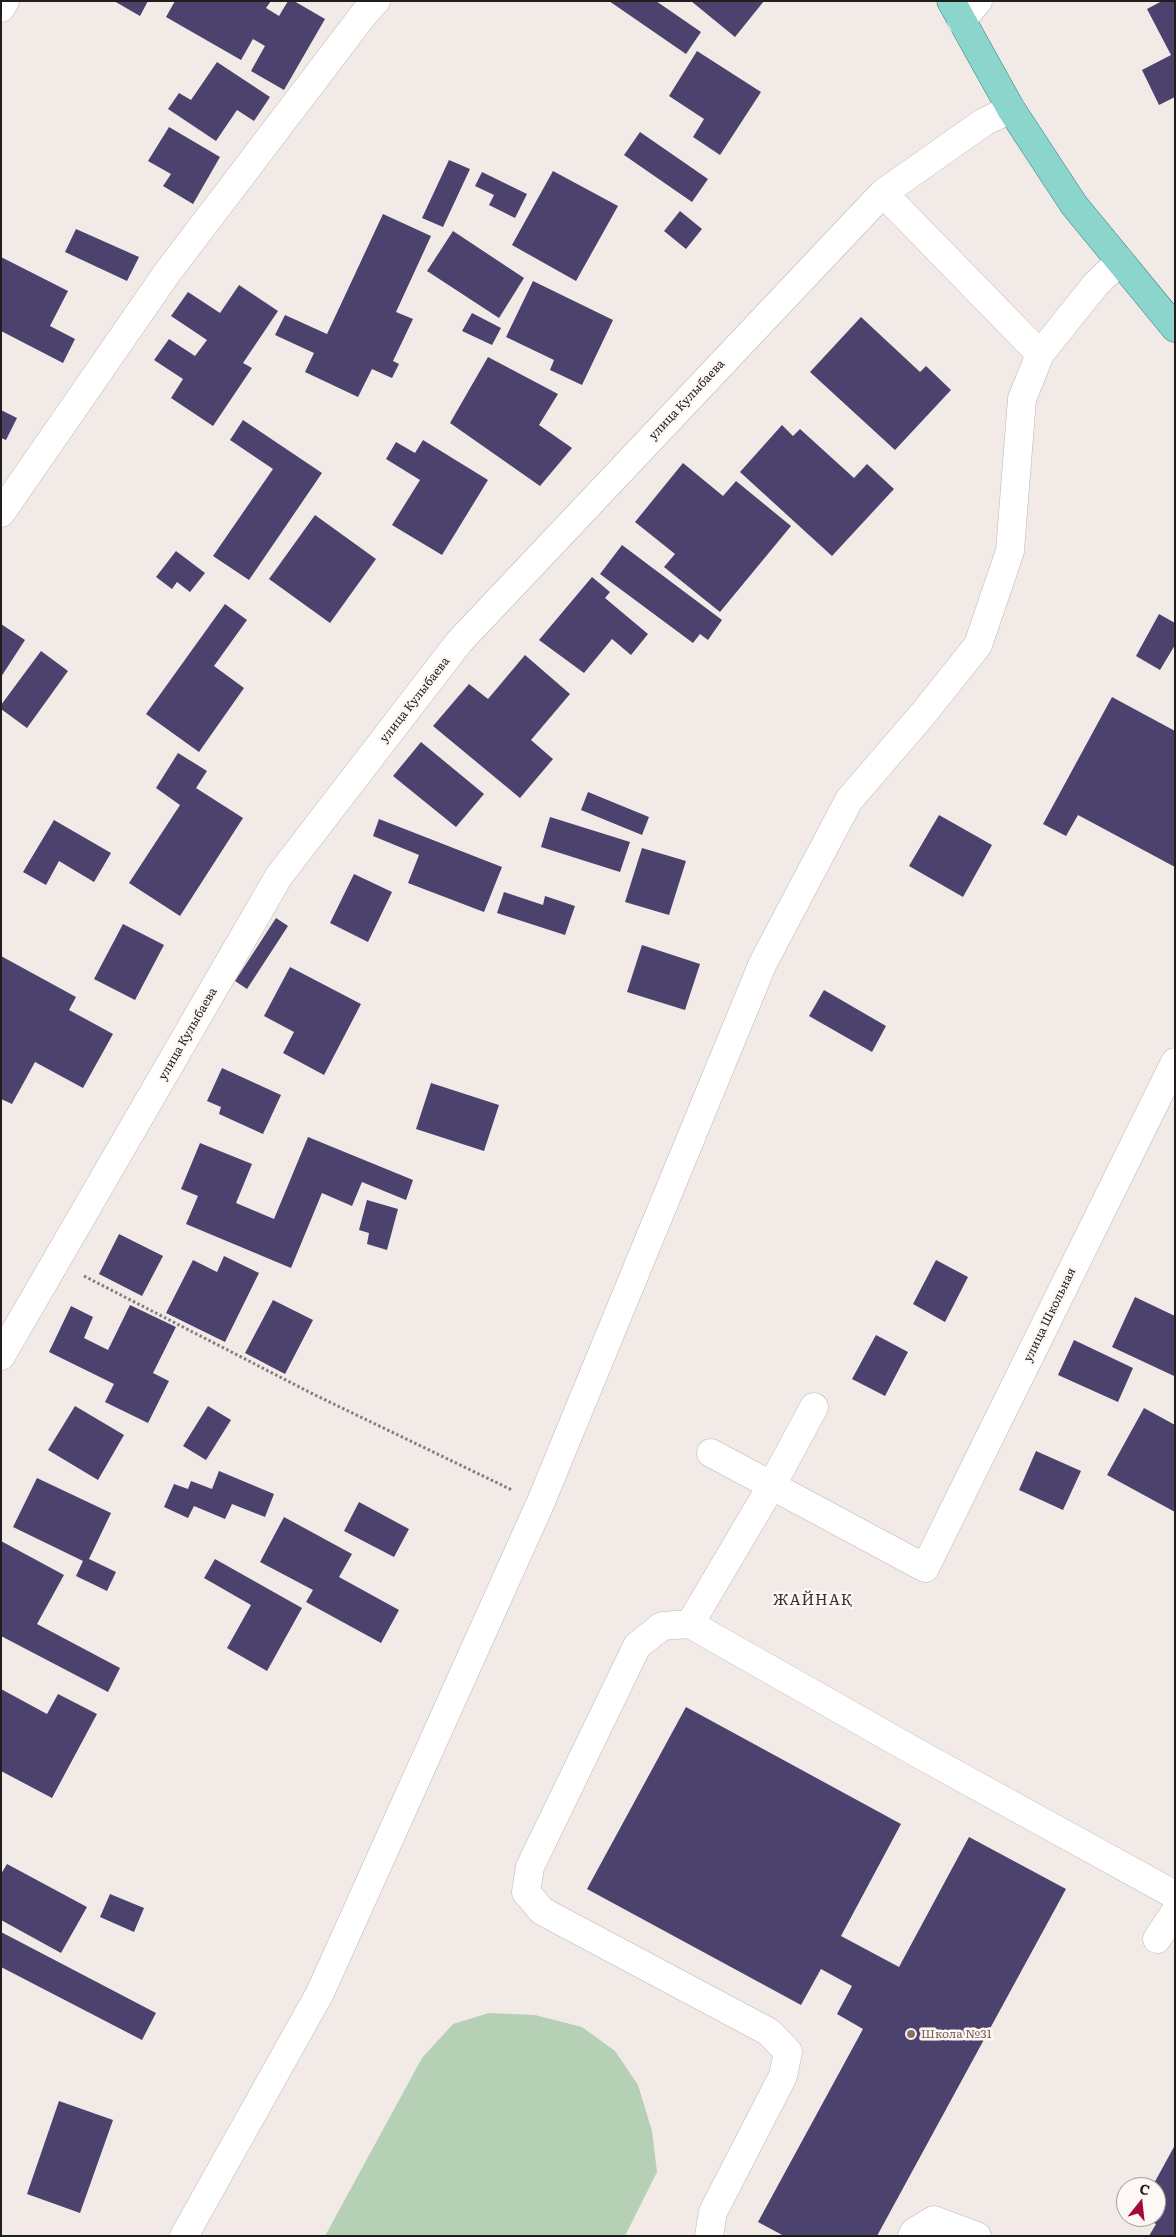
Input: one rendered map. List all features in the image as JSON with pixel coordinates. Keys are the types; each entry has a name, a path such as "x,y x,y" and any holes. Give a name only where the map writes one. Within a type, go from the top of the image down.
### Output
{"main road":[{"path":"964,8 1011,109 1074,205 1171,324"}],"street":[{"path":"1,8 5,1"},
{"path":"1,513 167,273 364,14 376,1"},
{"name":"улица Кулыбаева","path":"1,1356 279,876 447,658 466,635 882,193 984,122 1011,109"},
{"path":"882,193 1040,354"},
{"path":"184,2236 320,1993 540,1504 763,963 849,800 923,714 978,645 1010,551 1022,399 1040,354 1096,284 1120,261"},
{"name":"улица Школьная","path":"772,1485 925,1568 1175,1062"},
{"path":"690,1624 772,1485 814,1407"},
{"path":"711,1454 772,1485"},
{"path":"709,2236 713,2212 784,2076 788,2052 769,2032 542,1911 526,1892 530,1867 637,1646 662,1626 690,1624 1175,1896"},
{"path":"1157,1939 1175,1912"},
{"path":"912,2236 914,2232 934,2220 977,2236"}],"path":[{"path":"56,1262 313,1394 540,1504"}],"green space":[{"path":"489,2013 535,2015 582,2027 615,2051 638,2085 652,2131 657,2172 625,2236 325,2236 422,2058 453,2024"}],"building":[{"path":"114,1 148,1 140,16"},
{"path":"175,1 271,1 266,8 279,16 288,1 294,1 325,19 284,90 251,71 265,46 253,39 241,60 166,17"},
{"path":"609,1 656,1 701,32 686,54"},
{"path":"691,1 764,1 735,37"},
{"path":"1162,1 1175,1 1175,97 1159,105 1142,70 1171,55 1147,9"},
{"path":"697,51 761,92 720,155 693,137 704,119 669,96"},
{"path":"217,62 270,97 254,121 237,110 216,141 168,109 179,93 191,100"},
{"path":"169,127 220,157 193,204 163,186 171,174 148,161"},
{"path":"640,132 708,179 692,202 624,155"},
{"path":"449,160 470,169 443,227 422,218"},
{"path":"553,171 618,206 576,281 512,245"},
{"path":"482,172 527,194 515,218 489,205 494,195 475,186"},
{"path":"680,211 702,229 686,249 664,231"},
{"path":"383,214 431,236 396,312 413,319 393,361 399,364 392,378 372,369 358,397 305,372 314,353 275,335 285,315 327,334"},
{"path":"76,229 139,257 127,281 65,252"},
{"path":"453,231 524,278 499,318 427,271"},
{"path":"1,257 68,291 50,326 75,339 63,363 1,331"},
{"path":"533,281 613,320 582,385 550,370 554,360 506,337"},
{"path":"239,285 278,311 243,363 252,368 213,426 171,398 183,379 154,360 169,339 195,356 207,340 171,316 188,292 220,313"},
{"path":"472,313 501,328 492,345 462,331"},
{"path":"861,317 920,372 926,366 951,390 895,450 810,372"},
{"path":"488,357 558,394 539,425 572,448 540,486 450,423"},
{"path":"1,410 17,418 6,440 1,438"},
{"path":"243,420 322,473 249,580 213,556 273,469 230,440"},
{"path":"782,425 793,436 800,429 854,478 867,464 894,489 832,556 740,472"},
{"path":"423,440 488,480 442,555 392,525 420,480 386,459 396,442 415,453"},
{"path":"683,463 723,496 736,481 791,526 720,612 664,567 675,554 635,522"},
{"path":"315,515 376,559 330,623 269,579"},
{"path":"622,545 722,620 708,640 700,634 693,643 600,574"},
{"path":"176,551 205,573 190,592 177,582 172,589 156,577"},
{"path":"592,577 610,592 605,598 648,634 631,655 612,639 584,673 539,640"},
{"path":"225,604 247,620 214,666 244,688 199,752 146,714"},
{"path":"1159,614 1175,623 1175,645 1160,670 1136,656"},
{"path":"1,624 25,640 1,677"},
{"path":"41,651 68,671 27,728 1,709 1,705"},
{"path":"525,655 570,694 531,740 553,759 520,798 433,726 469,684 488,699"},
{"path":"1112,697 1175,731 1175,867 1078,815 1066,836 1043,824"},
{"path":"421,742 484,794 456,827 393,776"},
{"path":"178,753 207,771 196,788 243,818 180,916 129,883 180,805 156,788"},
{"path":"588,792 649,817 642,835 581,810"},
{"path":"939,815 992,845 963,897 909,866"},
{"path":"550,817 630,842 620,872 541,847"},
{"path":"379,819 502,867 484,912 408,883 419,855 373,836"},
{"path":"54,820 111,853 94,882 59,861 46,885 23,872"},
{"path":"642,848 686,861 669,915 625,902"},
{"path":"354,874 392,892 368,942 330,923"},
{"path":"504,892 543,905 545,896 575,906 565,935 497,913"},
{"path":"276,918 288,926 247,989 235,981"},
{"path":"123,924 164,945 135,1000 94,979"},
{"path":"642,945 700,964 685,1010 627,992"},
{"path":"1,956 76,997 69,1010 113,1034 83,1088 35,1062 12,1104 1,1099"},
{"path":"290,967 361,1004 324,1075 283,1053 294,1032 264,1016"},
{"path":"824,990 886,1026 872,1052 809,1016"},
{"path":"222,1068 281,1095 263,1134 219,1114 221,1107 207,1101"},
{"path":"431,1083 499,1105 484,1151 416,1129"},
{"path":"308,1137 413,1180 406,1200 362,1182 352,1206 322,1193 291,1268 186,1224 198,1196 181,1189 200,1143 252,1164 236,1203 274,1219"},
{"path":"367,1200 398,1209 387,1250 367,1244 369,1233 359,1230"},
{"path":"119,1234 163,1256 142,1296 99,1274"},
{"path":"224,1256 259,1273 225,1342 166,1313 193,1260 217,1272"},
{"path":"936,1260 968,1277 945,1322 913,1304"},
{"path":"1135,1297 1175,1316 1174,1376 1112,1347"},
{"path":"273,1300 313,1320 285,1374 245,1353"},
{"path":"130,1305 176,1327 153,1373 169,1381 148,1423 105,1402 114,1384 49,1352 71,1306 93,1317 84,1338 108,1350"},
{"path":"876,1335 908,1352 885,1396 852,1379"},
{"path":"1074,1340 1133,1368 1118,1402 1058,1375"},
{"path":"75,1406 124,1435 98,1480 48,1450"},
{"path":"208,1406 231,1420 206,1460 183,1446"},
{"path":"1144,1408 1175,1425 1175,1512 1107,1475"},
{"path":"1036,1451 1081,1471 1063,1510 1019,1490"},
{"path":"219,1471 274,1494 265,1517 232,1504 225,1519 194,1506 188,1518 164,1507 174,1484 188,1489 191,1481 212,1489"},
{"path":"37,1478 111,1513 89,1559 116,1572 107,1591 76,1576 83,1561 13,1527"},
{"path":"359,1502 409,1529 394,1557 344,1531"},
{"path":"284,1517 352,1554 339,1577 399,1610 381,1643 306,1602 313,1590 260,1562"},
{"path":"1,1541 64,1575 37,1624 120,1668 108,1692 1,1636"},
{"path":"215,1559 302,1608 267,1671 227,1648 251,1605 204,1578"},
{"path":"1,1689 47,1714 58,1694 97,1714 52,1798 1,1771"},
{"path":"686,1707 901,1824 841,1936 899,1967 969,1837 1066,1889 877,2236 784,2236 758,2222 863,2029 837,2014 852,1986 821,1969 801,2005 587,1889"},
{"path":"7,1864 87,1907 61,1953 1,1920 1,1874"},
{"path":"110,1894 144,1908 134,1932 100,1917"},
{"path":"1,1932 156,2013 142,2040 1,1967"},
{"path":"59,2101 113,2120 80,2213 27,2194"},
{"path":"1175,2145 1175,2236 1149,2236 1154,2227 1166,2227 1166,2177 1157,2177"}],"place":[{"name":"Школа №31","path":"911,2034"}],"district":[{"name":"ЖАЙНАҚ","path":"813,1601"}]}
